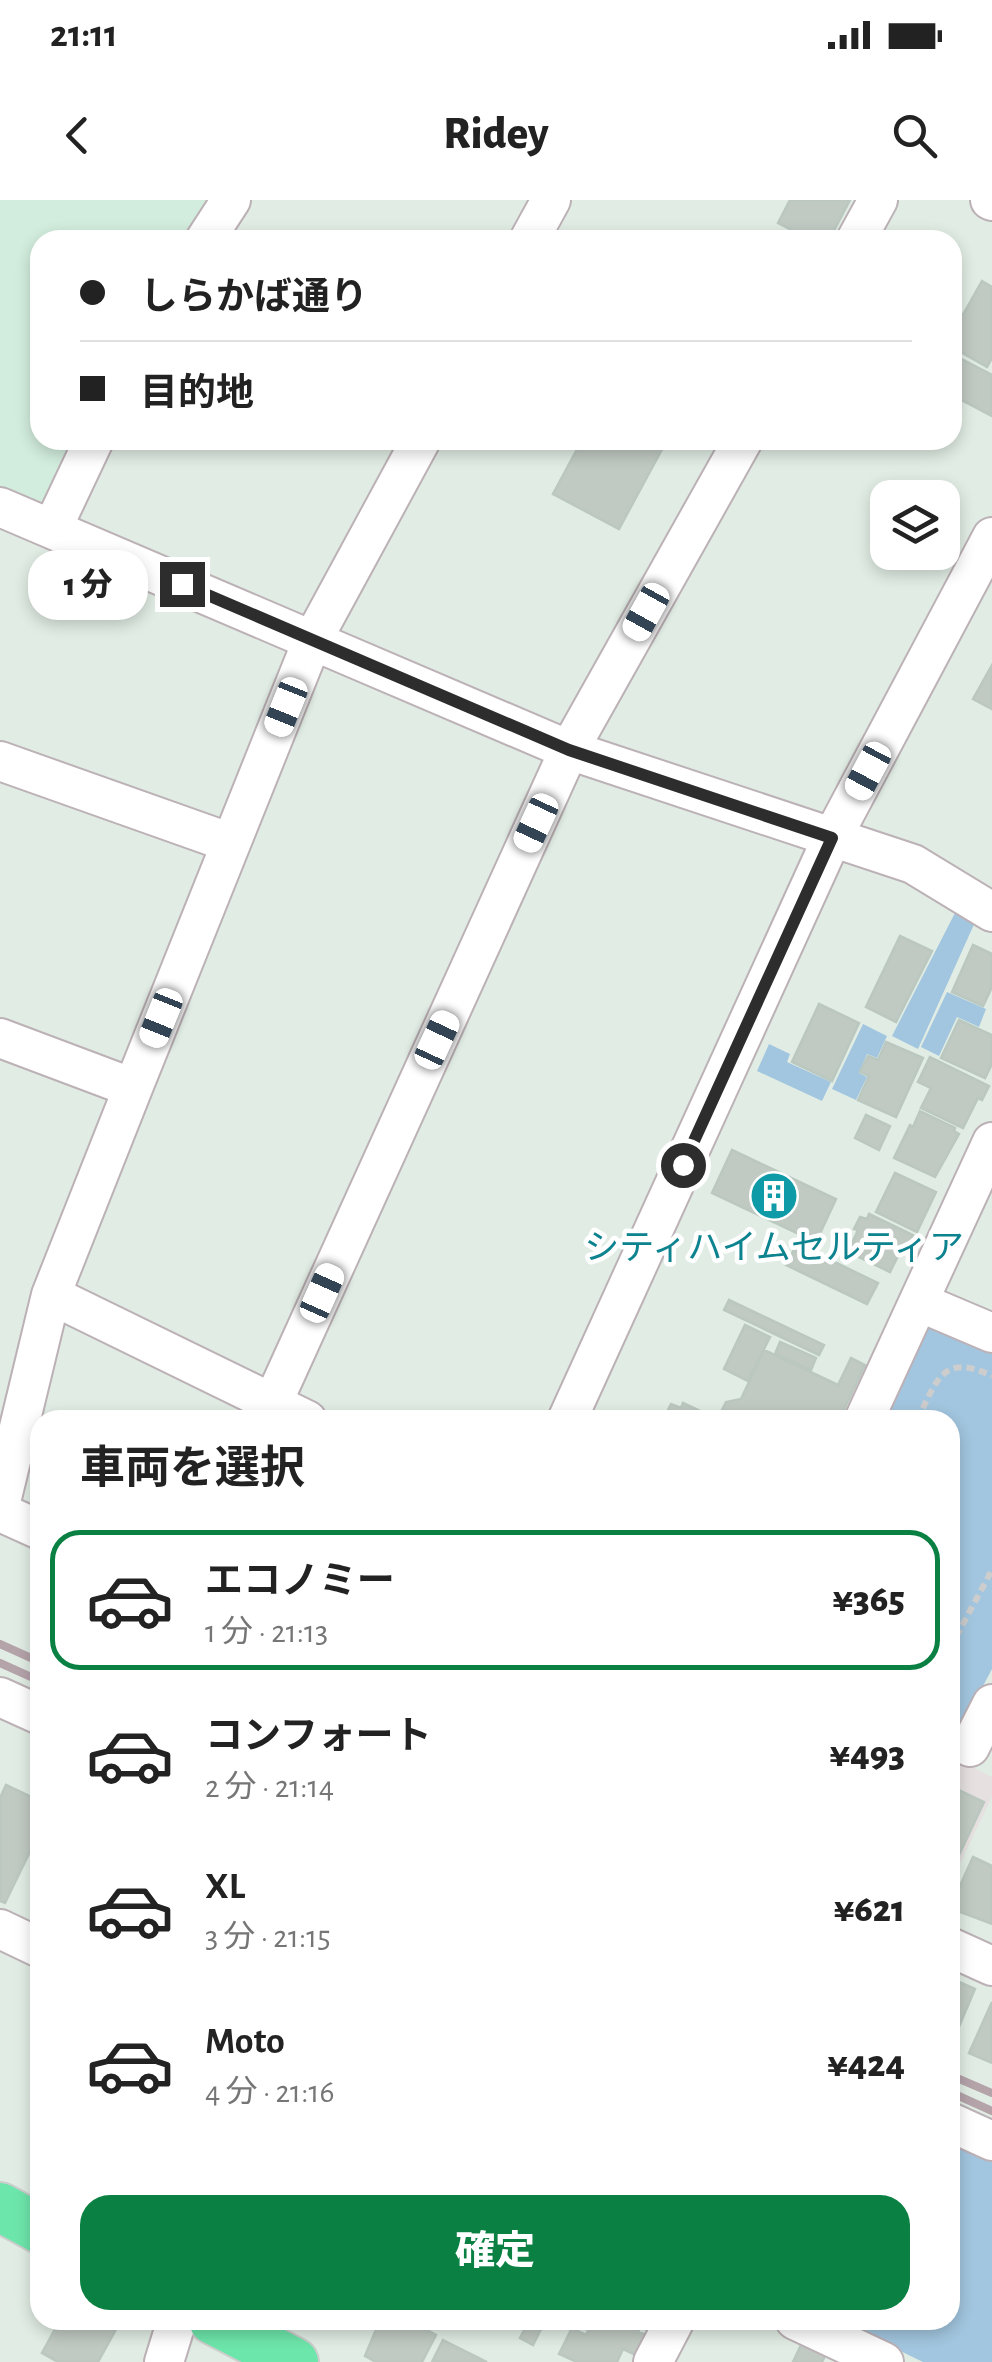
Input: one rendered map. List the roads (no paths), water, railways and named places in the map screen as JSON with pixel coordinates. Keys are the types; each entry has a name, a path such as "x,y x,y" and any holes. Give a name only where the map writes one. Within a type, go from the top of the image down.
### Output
{"main road":[{"path":"0,2208 30,2224"},
{"path":"232,2330 294,2362"}],"street":[{"path":"211,230 231,200"},
{"path":"534,230 550,200"},
{"path":"862,230 878,200"},
{"path":"52,529 89,450"},
{"path":"30,1525 0,1509 52,1295 313,639 415,450"},
{"path":"273,1402 569,750 737,450"},
{"path":"0,508 569,750 913,864 992,912"},
{"path":"573,1410 832,838 992,537"},
{"path":"0,760 231,843"},
{"path":"0,1038 133,1088"},
{"path":"869,1410 992,1142"},
{"path":"52,1295 288,1410"},
{"path":"919,1302 992,1334"},
{"path":"0,1698 30,1711"},
{"path":"970,1748 992,1704"},
{"path":"0,1928 30,1943"},
{"path":"960,1952 992,1966"},
{"path":"960,2127 992,2141"},
{"path":"164,2362 174,2330"},
{"path":"653,2362 670,2330"},
{"path":"816,2330 884,2362"}],"railway":[{"path":"0,1644 30,1658"},
{"path":"0,1663 30,1676"},
{"path":"960,2079 992,2093"},
{"path":"960,2097 992,2111"}],"place":[{"name":"シティハイムセルティア","path":"774,1196"}]}
